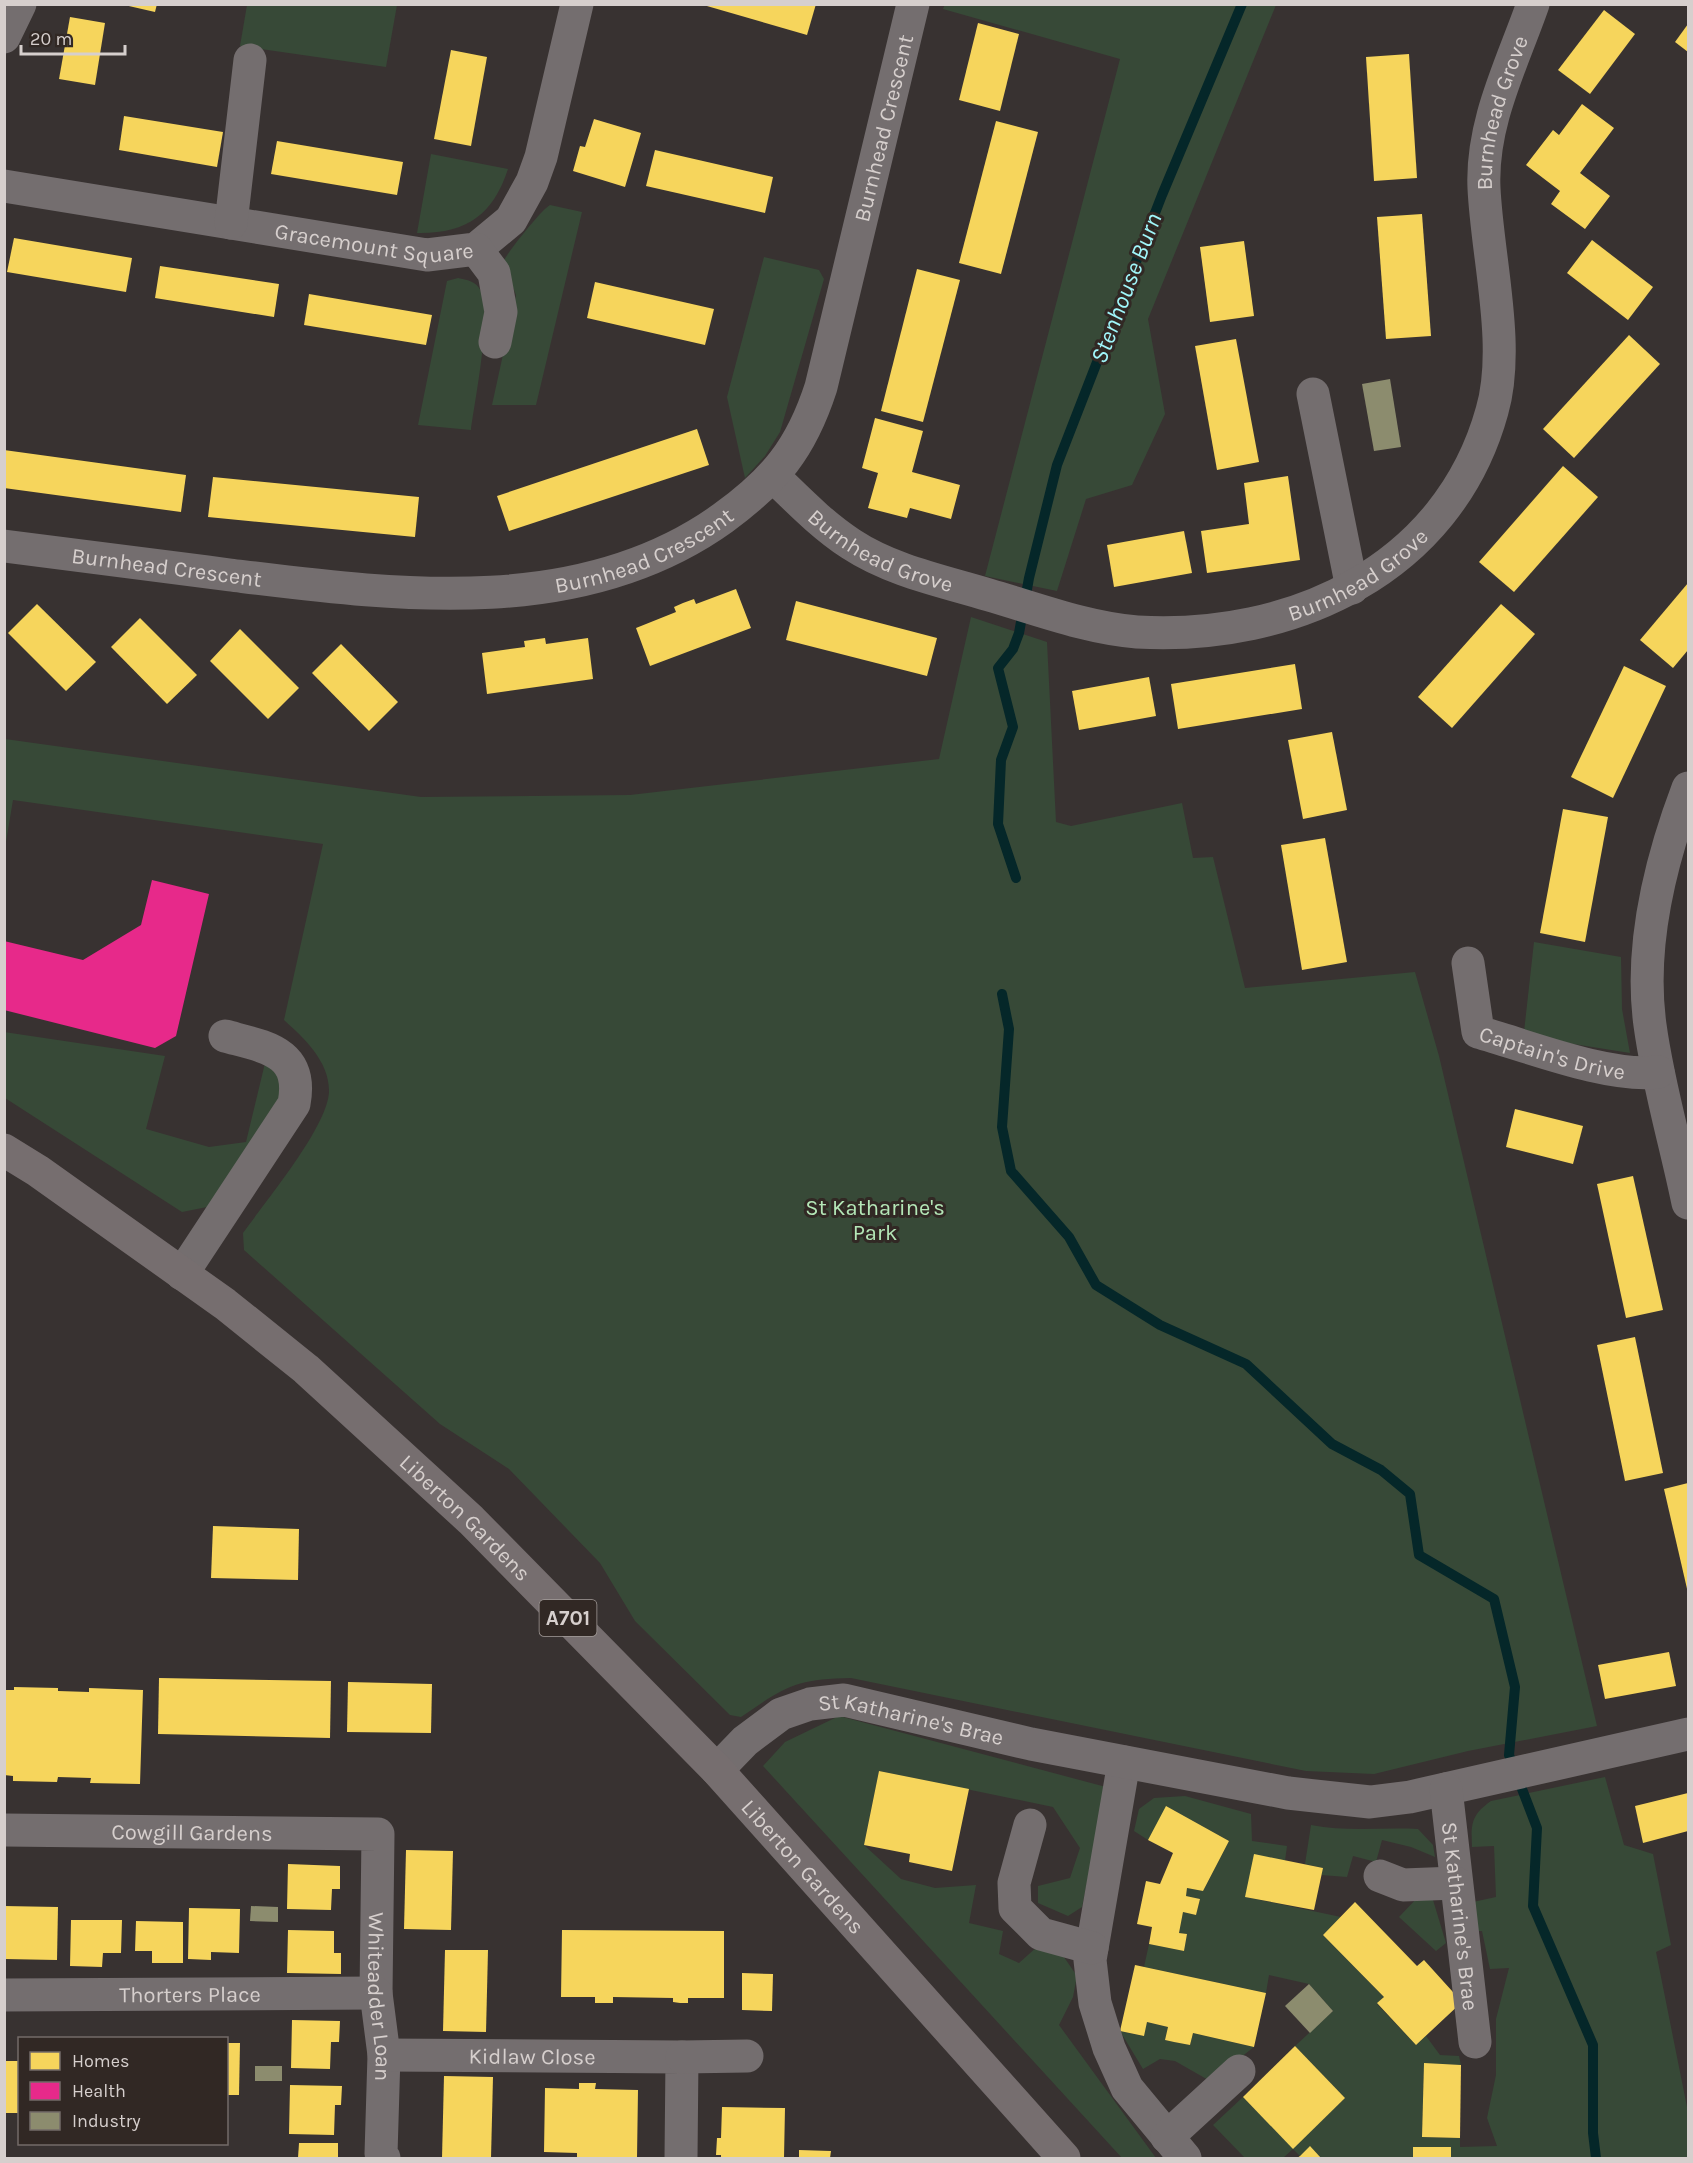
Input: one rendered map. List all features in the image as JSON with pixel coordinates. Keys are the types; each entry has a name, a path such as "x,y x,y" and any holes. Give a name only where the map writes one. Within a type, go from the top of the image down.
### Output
{"main road":[{"name":"Liberton Gardens","path":"4,1150 38,1171 225,1304 288,1355 471,1520 717,1770 1058,2156"}],"street":[{"path":"4,37 20,4"},
{"name":"Gracemount Square","path":"4,186 427,255 451,254 476,249 511,220 532,182 541,157 577,4"},
{"name":"Burnhead Crescent","path":"4,546 352,590 406,592 535,589 614,574 645,563 713,526 774,477 792,454 810,420 821,387 913,4"},
{"name":"Burnhead Grove","path":"774,477 815,516 852,544 879,560 1103,627 1168,632 1248,625 1284,617 1352,588 1432,527 1460,486 1480,446 1493,409 1497,376 1497,319 1484,187 1486,154 1493,114 1533,4"},
{"path":"231,223 250,60"},
{"path":"476,249 494,273 501,312 495,342"},
{"path":"1313,394 1352,588"},
{"path":"1689,788 1672,830 1658,885 1647,983 1649,1023 1658,1072 1685,1168 1689,1203"},
{"name":"Captain's Drive","path":"1468,963 1478,1032 1574,1060 1631,1073 1658,1072"},
{"path":"182,1274 294,1104 297,1090 286,1058 273,1049 225,1036"},
{"name":"St Katharine's Brae","path":"717,1770 745,1741 781,1714 810,1704 844,1700 1031,1744 1329,1799 1370,1802 1410,1797 1689,1734"},
{"path":"1124,1762 1090,1960 1095,2003 1109,2048 1127,2088 1176,2147 1239,2071"},
{"name":"St Katharine's Brae","path":"1446,1789 1475,2042"},
{"path":"1030,1825 1014,1883 1015,1908 1041,1934 1092,1948"},
{"name":"Cowgill Gardens","path":"4,1830 378,1834"},
{"name":"Whiteadder Loan","path":"378,1834 376,1993 384,2055 384,2158"},
{"path":"1380,1876 1403,1884 1456,1884"},
{"name":"Thorters Place","path":"4,1995 376,1993"},
{"name":"Kidlaw Close","path":"384,2055 747,2056"},
{"path":"681,2158 682,2057"}],"green space":[{"path":"945,4 1276,5 1148,319 1165,414 1132,485 1086,499 1057,591 985,576 1120,59 943,9"},
{"path":"247,5 397,5 386,67 240,46"},
{"path":"431,154 508,169 494,199 475,219 450,230 417,233"},
{"path":"550,205 582,212 536,405 492,405 516,295 503,262 525,232"},
{"path":"764,257 819,270 824,279 780,432 765,456 745,478 727,397"},
{"path":"458,278 477,285 484,302 484,337 471,430 418,425 447,281"},
{"name":"St Katharine's Park","path":"971,617 1047,642 1056,822 1071,826 1182,803 1193,858 1213,857 1245,988 1415,972 1439,1056 1597,1726 1468,1751 1374,1774 1306,1771 851,1678 817,1680 792,1686 741,1717 730,1715 635,1621 600,1563 509,1469 440,1424 244,1250 243,1233 307,1144 326,1107 329,1092 328,1081 320,1061 300,1035 284,1020 323,844 13,800 5,848 5,739 421,797 630,795 939,759"},
{"path":"1534,942 1621,957 1622,1009 1630,1053 1542,1039 1524,1032"},
{"path":"4,1032 165,1056 146,1129 209,1147 246,1142 265,1063 281,1079 282,1098 207,1207 182,1212 5,1098"},
{"path":"839,1716 1106,1787 1082,1907 1068,1916 1038,1903 1038,1886 1070,1878 1080,1848 1053,1807 879,1771 864,1845 901,1879 935,1888 976,1885 969,1923 1003,1931 999,1954 1019,1963 1038,1946 1057,1947 1077,1976 1073,1997 1059,2025 1156,2158 1122,2158 763,1766 785,1742"},
{"path":"1605,1777 1624,1845 1653,1854 1671,1945 1656,1952 1688,2112 1688,2158 1451,2158 1451,2148 1413,2147 1413,2158 1321,2158 1310,2147 1300,2156 1293,2149 1283,2158 1245,2158 1213,2125 1243,2097 1293,2148 1345,2098 1295,2046 1333,2011 1309,1984 1269,1975 1266,1993 1144,1967 1149,1944 1184,1951 1187,1934 1179,1933 1183,1912 1196,1915 1200,1899 1186,1896 1187,1888 1203,1891 1229,1841 1167,1807 1148,1840 1134,1831 1139,1809 1154,1798 1185,1796 1251,1814 1252,1841 1287,1846 1285,1861 1254,1855 1246,1897 1341,1917 1323,1935 1384,1997 1377,2004 1416,2045 1426,2036 1440,2055 1459,2056 1461,2065 1424,2064 1422,2137 1460,2138 1460,2147 1497,2146 1487,2118 1496,2075 1496,2019 1509,1968 1490,1969 1482,1931 1475,1931 1473,1902 1496,1897 1494,1846 1472,1847 1474,1821 1479,1811 1491,1801"},
{"path":"1311,1825 1351,1829 1418,1829 1433,1845 1435,1857 1411,1847 1382,1840 1376,1862 1353,1856 1347,1877 1321,1875 1323,1868 1305,1864"},
{"path":"1420,1895 1433,1900 1446,1943 1436,1951 1399,1917"},
{"path":"1147,2022 1168,2027 1165,2040 1190,2045 1193,2033 1254,2047 1210,2081 1175,2061 1160,2059 1143,2069 1120,2031 1143,2036"}],"building: Homes":[{"path":"120,4 157,4 155,12"},
{"path":"700,4 816,4 807,35"},
{"path":"1604,10 1635,34 1590,94 1558,70"},
{"path":"70,17 105,23 95,85 59,79"},
{"path":"978,23 1019,34 1000,111 959,100"},
{"path":"1688,24 1688,52 1675,42"},
{"path":"451,50 487,57 471,146 434,139"},
{"path":"1409,54 1417,178 1374,181 1366,57"},
{"path":"1582,104 1614,128 1580,173 1610,196 1585,229 1551,204 1560,191 1526,165 1553,130 1559,135"},
{"path":"124,116 223,132 217,167 119,150"},
{"path":"594,119 641,133 625,187 573,171 580,146 585,147"},
{"path":"996,121 1038,132 1001,274 959,263"},
{"path":"277,141 403,162 397,195 271,174"},
{"path":"655,150 773,177 765,213 646,186"},
{"path":"1422,214 1431,336 1386,339 1377,217"},
{"path":"14,238 132,258 126,292 7,272"},
{"path":"1592,240 1653,287 1628,320 1567,273"},
{"path":"1244,241 1254,316 1210,322 1200,247"},
{"path":"160,266 279,284 274,317 155,298"},
{"path":"917,269 960,280 923,422 881,411"},
{"path":"595,282 714,309 705,345 587,318"},
{"path":"309,294 432,315 426,345 304,325"},
{"path":"1629,335 1660,364 1574,458 1543,429"},
{"path":"1236,339 1259,462 1217,470 1195,346"},
{"path":"875,418 923,431 912,472 960,485 951,519 910,508 907,518 868,508 878,473 862,468"},
{"path":"697,429 709,465 509,531 497,496"},
{"path":"4,450 186,475 181,512 4,488"},
{"path":"1563,466 1598,497 1514,592 1479,562"},
{"path":"1288,476 1300,560 1207,573 1201,531 1249,524 1244,483"},
{"path":"213,477 419,497 415,537 208,517"},
{"path":"1184,531 1192,573 1114,587 1107,545"},
{"path":"1688,583 1688,650 1673,668 1640,640"},
{"path":"736,589 751,628 650,666 636,628 676,612 674,607 683,603 694,599 696,604"},
{"path":"796,601 937,638 927,676 786,640"},
{"path":"37,604 96,662 66,691 8,633"},
{"path":"1501,604 1535,634 1452,728 1418,697"},
{"path":"140,618 197,675 167,704 111,647"},
{"path":"240,629 299,688 268,719 210,661"},
{"path":"545,638 546,644 588,638 593,679 487,694 482,653 525,647 524,641"},
{"path":"341,644 398,702 369,731 312,673"},
{"path":"1295,664 1302,709 1178,729 1171,684"},
{"path":"1624,666 1666,686 1613,798 1571,777"},
{"path":"1149,677 1156,716 1079,730 1072,691"},
{"path":"1332,732 1347,810 1303,819 1288,740"},
{"path":"1563,809 1608,817 1585,942 1540,933"},
{"path":"1325,838 1347,962 1302,970 1281,845"},
{"path":"1515,1109 1583,1126 1573,1164 1506,1147"},
{"path":"1633,1176 1663,1310 1626,1318 1597,1184"},
{"path":"1635,1337 1663,1473 1625,1481 1597,1345"},
{"path":"1688,1483 1688,1593 1664,1489"},
{"path":"213,1526 299,1529 298,1580 211,1578"},
{"path":"1669,1652 1676,1686 1605,1699 1598,1665"},
{"path":"159,1678 331,1681 330,1738 158,1734"},
{"path":"348,1682 432,1684 431,1733 347,1732"},
{"path":"14,1687 58,1688 58,1691 89,1692 89,1688 143,1690 140,1784 90,1783 91,1778 58,1777 57,1782 13,1781 13,1776 4,1775 4,1690 14,1690"},
{"path":"879,1771 969,1789 952,1871 909,1862 910,1854 864,1845"},
{"path":"1688,1793 1688,1831 1643,1843 1635,1806"},
{"path":"1166,1806 1229,1841 1203,1891 1187,1888 1186,1896 1200,1899 1196,1915 1183,1912 1179,1933 1187,1934 1184,1951 1149,1944 1152,1927 1137,1924 1146,1881 1160,1884 1173,1853 1148,1840"},
{"path":"406,1850 453,1851 451,1930 404,1929"},
{"path":"1254,1854 1323,1868 1314,1910 1245,1897"},
{"path":"288,1864 340,1866 340,1889 332,1889 331,1910 287,1909"},
{"path":"1355,1902 1417,1966 1424,1960 1462,2002 1416,2045 1377,2003 1384,1997 1323,1935"},
{"path":"4,1906 58,1907 57,1960 4,1959"},
{"path":"189,1908 240,1909 239,1953 211,1952 211,1960 188,1959"},
{"path":"71,1920 122,1920 121,1953 103,1953 102,1967 70,1966"},
{"path":"136,1921 183,1922 183,1963 152,1963 152,1951 135,1951"},
{"path":"288,1930 334,1931 334,1953 341,1953 341,1974 287,1973"},
{"path":"562,1930 724,1931 724,1998 688,1998 688,2003 680,2003 673,2002 673,1998 613,1997 613,2003 595,2003 595,1997 561,1997"},
{"path":"445,1950 488,1950 486,2032 443,2031"},
{"path":"1135,1965 1266,1993 1254,2047 1193,2033 1190,2045 1165,2040 1168,2027 1147,2022 1144,2036 1120,2031"},
{"path":"742,1973 773,1974 772,2011 742,2010"},
{"path":"292,2020 340,2021 339,2042 331,2042 330,2069 291,2068"},
{"path":"228,2043 240,2043 239,2095 228,2095"},
{"path":"1295,2046 1345,2098 1293,2149 1243,2097"},
{"path":"4,2061 18,2061 18,2113 4,2113"},
{"path":"1424,2063 1461,2065 1460,2138 1422,2137"},
{"path":"444,2076 493,2077 491,2158 442,2158"},
{"path":"579,2083 596,2083 595,2089 638,2090 637,2158 577,2158 577,2153 544,2152 545,2088 579,2089"},
{"path":"290,2085 342,2086 341,2105 335,2105 334,2135 289,2134"},
{"path":"722,2107 785,2108 784,2158 721,2158 721,2155 716,2155 717,2138 721,2138"},
{"path":"299,2143 338,2143 338,2158 298,2158"},
{"path":"1310,2146 1321,2158 1297,2158 1300,2156"},
{"path":"1413,2147 1451,2147 1451,2158 1413,2158"},
{"path":"799,2150 831,2151 830,2158 799,2158"}],"building: Health":[{"path":"152,880 209,894 176,1036 155,1048 4,1010 4,941 83,960 141,925"}],"building: Industry":[{"path":"1390,379 1401,447 1374,451 1362,384"},
{"path":"251,1906 278,1907 278,1922 250,1921"},
{"path":"1309,1984 1333,2011 1310,2033 1285,2006"},
{"path":"255,2066 282,2066 282,2081 255,2081"}],"waterway":[{"name":"Stenhouse Burn","path":"1016,878 998,824 1001,760 1013,727 998,668 1013,649 1019,633 1029,578 1057,465 1162,195 1242,4"},
{"name":"Stenhouse Burn","path":"1002,994 1009,1029 1002,1127 1011,1171 1069,1237 1096,1285 1160,1325 1246,1364 1332,1444 1381,1470 1410,1494 1419,1555 1494,1599 1515,1687 1509,1755 1537,1828 1533,1906 1593,2045 1593,2133 1596,2158"}]}
